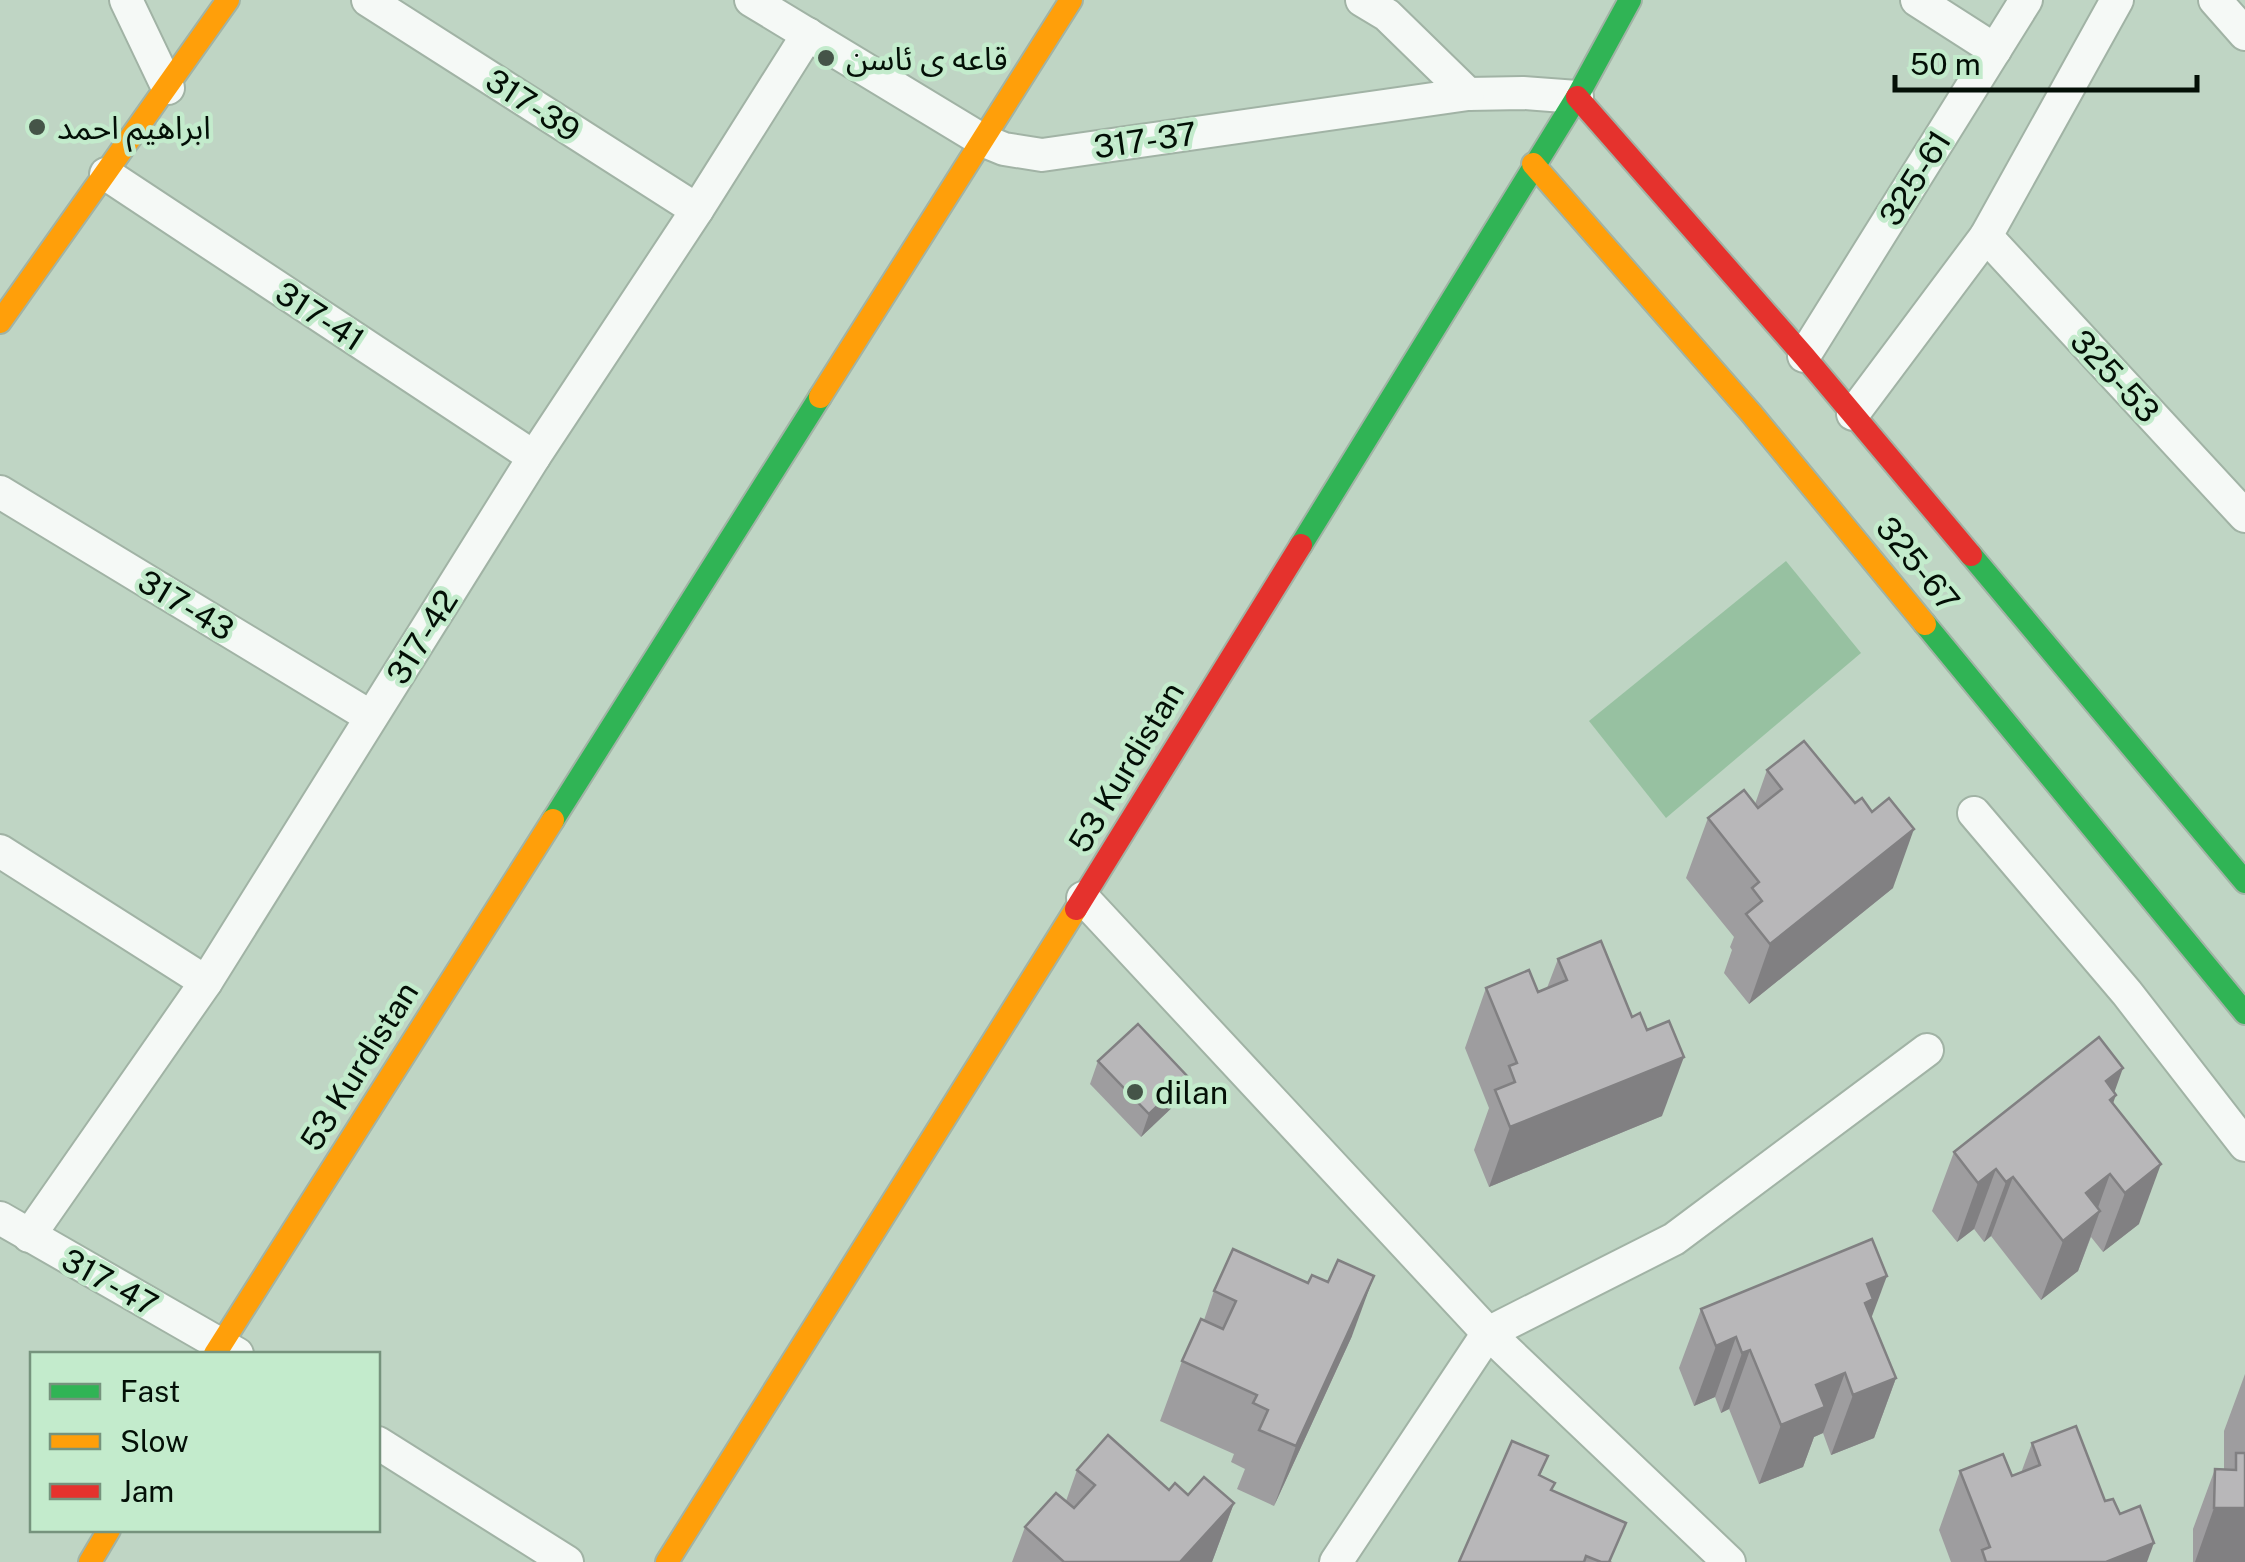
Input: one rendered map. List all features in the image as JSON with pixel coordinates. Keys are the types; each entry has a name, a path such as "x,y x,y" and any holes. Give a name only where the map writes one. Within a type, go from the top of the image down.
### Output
{"main road":[{"path":"0,322 228,0"},
{"name":"53 Kurdistan","path":"224,1351 1070,0"},
{"name":"53 Kurdistan","path":"666,1562 1084,898 1577,97 1630,0"},
{"name":"325-67","path":"1577,97 1804,356 2245,882"},
{"name":"325-67","path":"1533,164 1751,413 2245,1013"},
{"path":"90,1562 109,1532"}],"street":[{"path":"126,0 168,88"},
{"name":"317-39","path":"368,0 697,210"},
{"name":"317-37","path":"751,0 982,140 1042,155 1468,94 1577,97"},
{"path":"1917,0 1994,50"},
{"name":"325-61","path":"1804,356 2026,0"},
{"path":"1853,414 1986,236 2118,0"},
{"path":"2215,0 2245,34"},
{"path":"1381,5 1468,94"},
{"name":"317-42","path":"29,1236 206,982 534,457 808,34"},
{"name":"317-41","path":"106,174 534,457"},
{"name":"325-53","path":"1986,236 2245,516"},
{"name":"317-43","path":"0,492 372,718"},
{"path":"1974,813 2127,993 2245,1145"},
{"path":"0,851 206,982"},
{"path":"1084,898 1488,1333 1729,1562"},
{"path":"1336,1562 1488,1333 1674,1239 1926,1050"},
{"name":"317-47","path":"0,1218 224,1351"},
{"path":"380,1444 568,1562"}],"green space":[{"path":"1786,561 1861,653 1666,818 1589,721"}],"building":[{"path":"1804,741 1855,803 1862,798 1872,812 1889,798 1914,829 1770,944 1746,914 1762,901 1752,888 1759,882 1708,818 1744,790 1758,808 1782,789 1767,770"},
{"path":"1601,941 1632,1017 1640,1013 1647,1030 1669,1021 1684,1057 1510,1127 1495,1090 1515,1082 1509,1066 1517,1063 1486,988 1529,970 1538,992 1567,980 1558,959"},
{"path":"1138,1024 1188,1077 1149,1114 1098,1061"},
{"path":"2099,1037 2123,1068 2106,1081 2116,1095 2110,1100 2161,1164 2125,1193 2110,1174 2086,1193 2100,1211 2063,1241 2013,1177 2006,1182 1996,1169 1978,1183 1954,1152"},
{"path":"1872,1239 1887,1276 1867,1284 1873,1299 1865,1303 1896,1378 1853,1395 1845,1373 1816,1385 1825,1407 1781,1425 1750,1350 1742,1353 1736,1337 1716,1346 1701,1309"},
{"path":"1233,1249 1308,1283 1312,1275 1328,1282 1338,1260 1374,1276 1296,1446 1259,1430 1268,1410 1253,1403 1257,1395 1182,1361 1201,1319 1223,1329 1236,1301 1214,1291"},
{"path":"2076,1426 2105,1501 2113,1499 2120,1514 2140,1506 2154,1543 2106,1562 1986,1562 1982,1550 1990,1547 1960,1471 2003,1454 2012,1476 2040,1465 2032,1443"},
{"path":"1108,1435 1169,1490 1175,1483 1188,1495 1204,1477 1234,1503 1180,1562 1064,1562 1025,1527 1056,1493 1074,1508 1095,1485 1077,1470"},
{"path":"1512,1441 1548,1456 1539,1475 1555,1483 1551,1490 1626,1523 1609,1562 1586,1556 1584,1562 1459,1562"},
{"path":"2236,1453 2245,1453 2245,1508 2214,1508 2215,1469 2236,1470"}],"traffic: fast":[{"path":"1301,545 1577,97 1630,0"},
{"path":"553,820 820,397"},
{"path":"1971,555 2245,882"},
{"path":"1925,624 2245,1013"}],"traffic: slow":[{"path":"0,322 228,0"},
{"path":"820,397 1071,0"},
{"path":"1533,164 1751,413 1925,624"},
{"path":"216,1352 553,820"},
{"path":"667,1562 1076,909"},
{"path":"90,1562 108,1532"}],"traffic: jam":[{"path":"1577,97 1804,356 1971,555"},
{"path":"1076,909 1301,545"}],"place":[{"name":"قاعه ى ئاسن","path":"826,58"},
{"name":"ابراهيم احمد","path":"37,127"},
{"name":"dilan","path":"1135,1092"}]}
